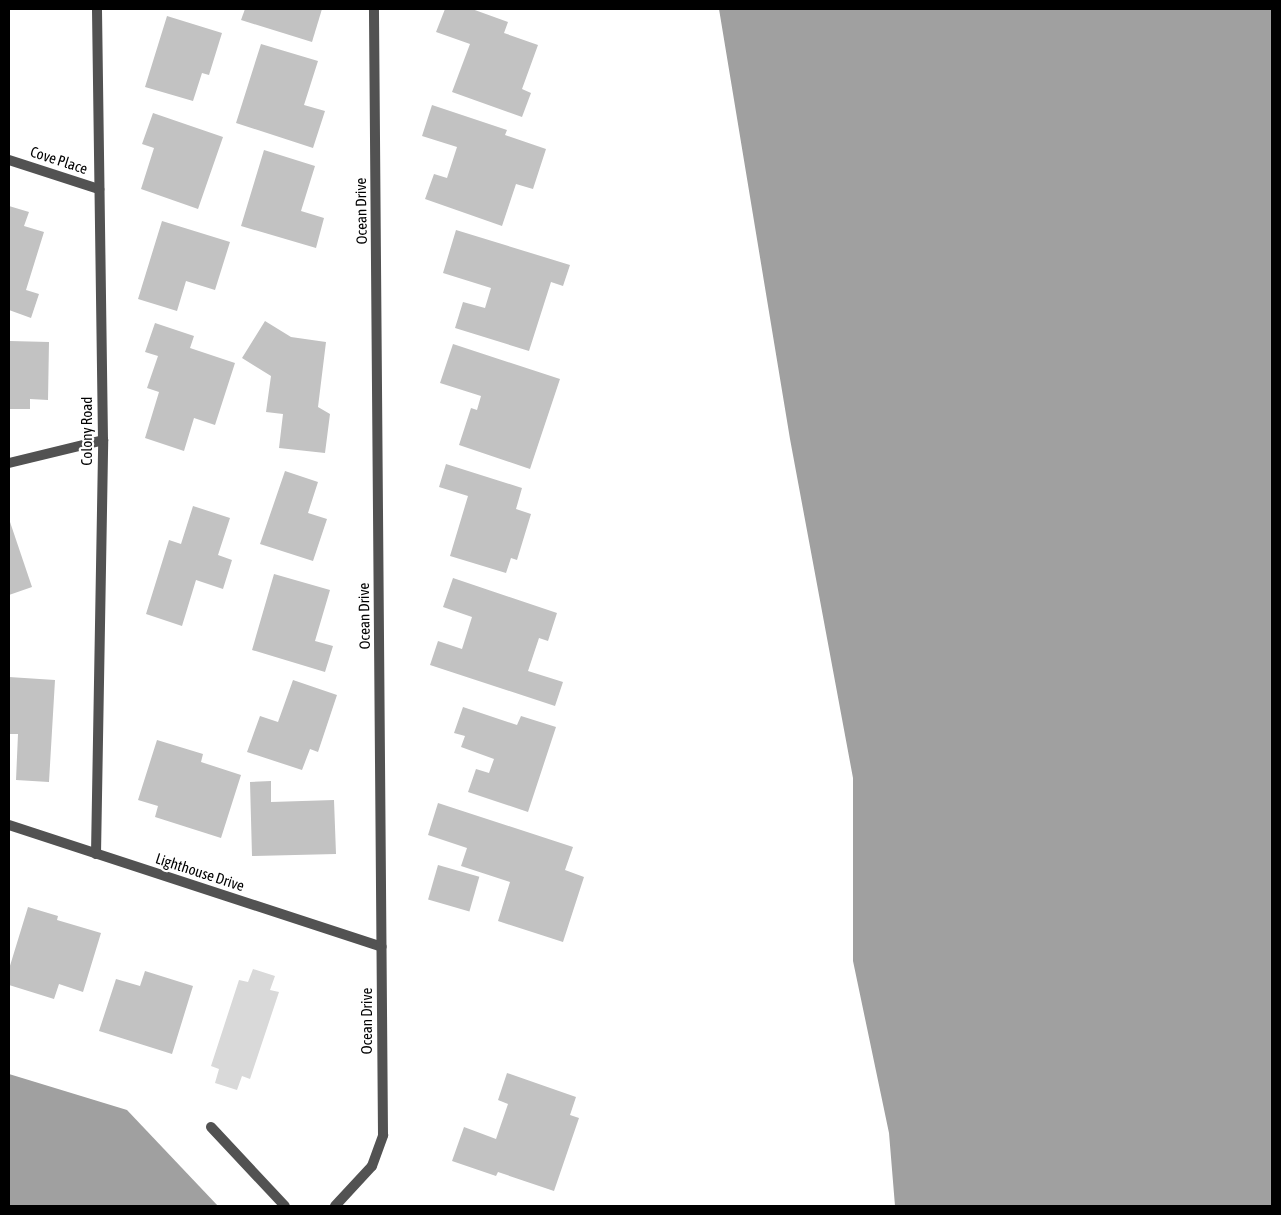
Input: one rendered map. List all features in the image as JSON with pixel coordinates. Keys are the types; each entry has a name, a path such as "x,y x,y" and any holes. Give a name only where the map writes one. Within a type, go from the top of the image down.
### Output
{"street":[{"name":"Colony Road","path":"96,854 102,440 97,9"},
{"name":"Ocean Drive","path":"335,1206 372,1166 383,1135 374,9"},
{"name":"Cove Place","path":"9,160 100,189"},
{"path":"9,463 102,440"},
{"name":"Lighthouse Drive","path":"9,825 382,947"},
{"path":"211,1127 285,1206"}],"shaded area":[{"path":"719,9 1272,9 1272,1206 895,1206 889,1133 853,961 853,778 790,439"},
{"path":"253,969 275,976 270,990 279,992 250,1079 242,1076 237,1090 215,1083 219,1069 211,1066 239,980 248,982"},
{"path":"9,1074 127,1110 218,1206 9,1206"}],"building":[{"path":"245,9 322,9 312,42 241,20"},
{"path":"445,9 472,9 508,22 504,33 538,45 522,89 531,93 522,117 452,92 470,44 436,32"},
{"path":"167,16 222,33 209,75 202,73 193,101 145,87"},
{"path":"261,44 318,61 304,105 325,111 313,148 236,123"},
{"path":"432,105 507,130 505,135 546,149 533,189 516,184 502,226 425,199 434,174 447,178 457,147 422,136"},
{"path":"153,113 223,137 198,209 141,189 154,148 142,144"},
{"path":"264,150 315,166 301,211 324,218 316,248 241,226"},
{"path":"9,206 29,212 24,226 44,232 26,290 39,294 31,318 9,310"},
{"path":"162,221 230,242 215,290 186,281 177,311 138,299"},
{"path":"456,230 570,265 563,286 551,282 529,351 455,328 463,302 485,308 491,288 443,273"},
{"path":"265,321 291,337 326,342 318,407 330,414 325,453 279,448 283,414 266,412 271,376 242,358"},
{"path":"155,323 194,336 190,348 235,363 215,425 194,418 184,451 145,438 159,392 147,388 158,356 145,352"},
{"path":"10,341 49,342 48,400 30,399 30,409 9,409"},
{"path":"453,344 560,379 530,469 459,445 471,408 477,410 481,396 440,383"},
{"path":"446,464 522,488 516,509 531,514 517,560 511,558 506,573 450,556 468,496 439,487"},
{"path":"285,471 318,482 308,513 327,519 313,561 260,544"},
{"path":"193,506 230,518 218,555 232,560 223,589 196,580 182,626 146,614 169,540 181,544"},
{"path":"9,519 32,587 9,595"},
{"path":"274,574 330,590 315,641 333,646 325,672 252,650"},
{"path":"453,578 557,613 548,641 539,638 528,671 563,682 555,706 430,665 438,641 462,649 472,617 443,607"},
{"path":"9,677 55,680 49,782 16,780 18,734 9,734"},
{"path":"293,680 337,695 318,752 310,749 302,770 247,752 260,716 278,722"},
{"path":"463,707 517,725 521,716 556,727 528,812 468,792 476,769 489,773 494,759 461,747 465,736 454,733"},
{"path":"157,740 203,754 201,762 241,775 221,838 155,817 158,806 138,800"},
{"path":"271,781 271,802 334,800 336,854 252,856 250,782"},
{"path":"438,803 573,847 565,870 584,877 563,942 498,921 510,882 461,866 467,848 428,835"},
{"path":"438,865 479,877 469,911 428,900"},
{"path":"28,907 58,916 57,920 101,933 83,992 59,984 54,999 9,985 9,969"},
{"path":"145,971 193,986 172,1054 99,1031 116,979 140,986"},
{"path":"507,1073 576,1097 570,1115 579,1118 554,1191 498,1172 496,1176 452,1161 464,1127 496,1139 508,1104 498,1100"}]}
